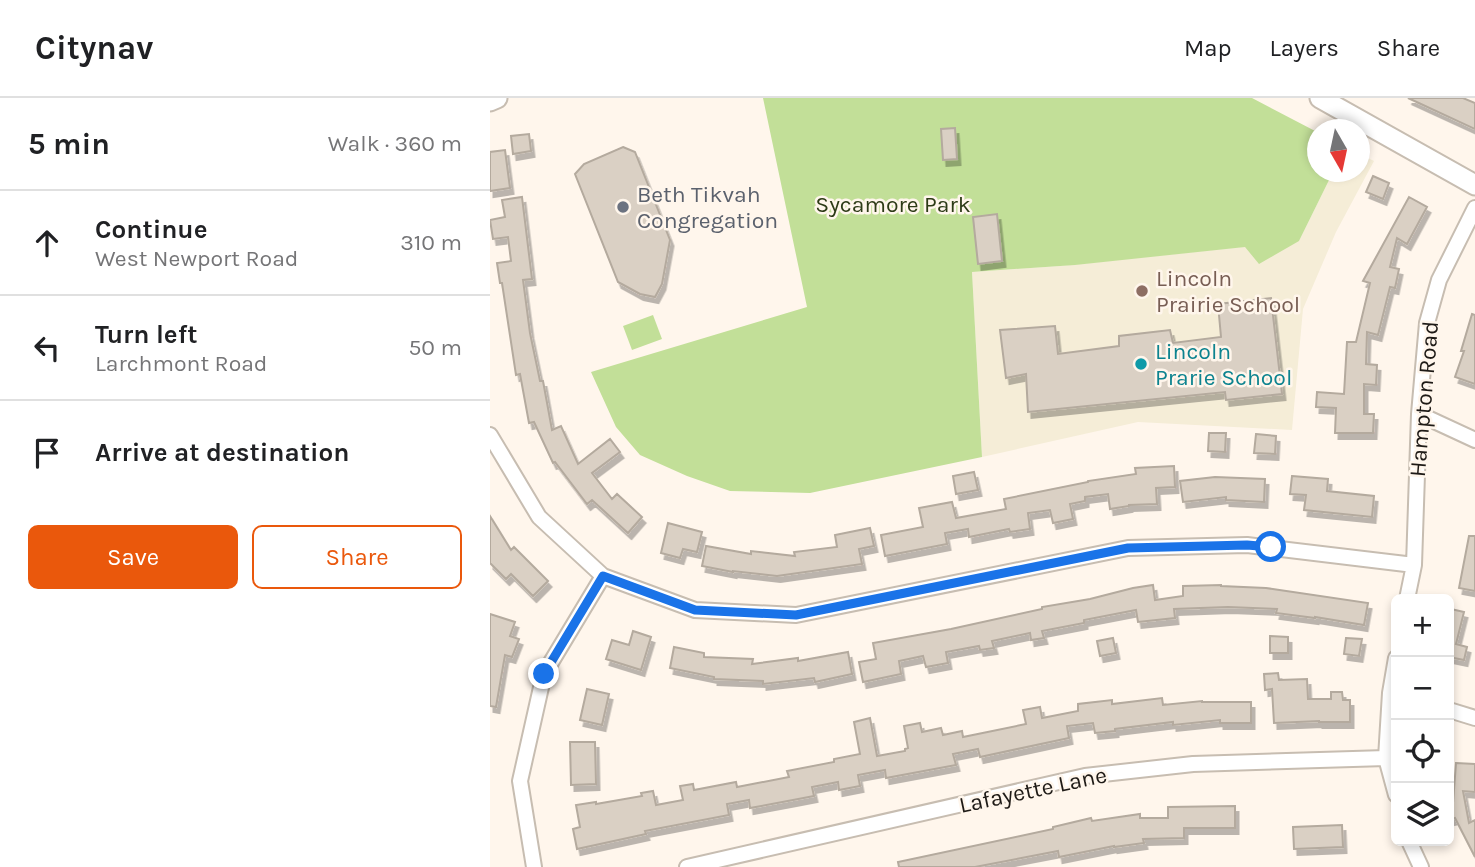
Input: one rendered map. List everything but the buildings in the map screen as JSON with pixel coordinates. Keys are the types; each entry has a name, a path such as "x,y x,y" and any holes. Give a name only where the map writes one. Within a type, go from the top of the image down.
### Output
{"street":[{"path":"490,101 497,98"},
{"path":"1320,98 1475,185"},
{"name":"Hampton Road","path":"1409,594 1414,565 1419,414 1427,323 1439,280 1475,208"},
{"path":"1419,414 1475,440"},
{"path":"490,435 539,517 603,576 695,610 796,615 1128,548 1247,545 1414,565"},
{"path":"534,867 520,781 544,674 603,576"},
{"path":"1391,712 1386,758 1393,783"},
{"path":"1454,712 1475,718"},
{"name":"Lafayette Lane","path":"687,867 1085,776 1193,764 1386,758"},
{"path":"1411,846 1421,867"}],"shaded area":[{"name":"Lincoln Prairie School","path":"1328,182 1363,182 1336,232 1303,309 1292,430 1138,422 982,457 972,272 1060,266 1299,241"}],"green space":[{"name":"Sycamore Park","path":"763,98 1252,98 1307,127 1307,182 1328,182 1299,241 1259,264 1245,247 1075,265 972,272 982,457 810,493 730,491 640,455 616,427 591,372 807,307"},
{"path":"653,315 662,339 632,350 623,326"}],"place":[{"name":"Beth Tikvah Congregation","path":"623,207"},
{"name":"Lincoln Prairie School","path":"1142,291"},
{"name":"Lincoln Prarie School","path":"1141,364"}],"route":[{"path":"544,674 603,576 695,610 796,615 1128,548 1247,545 1271,547"}]}
